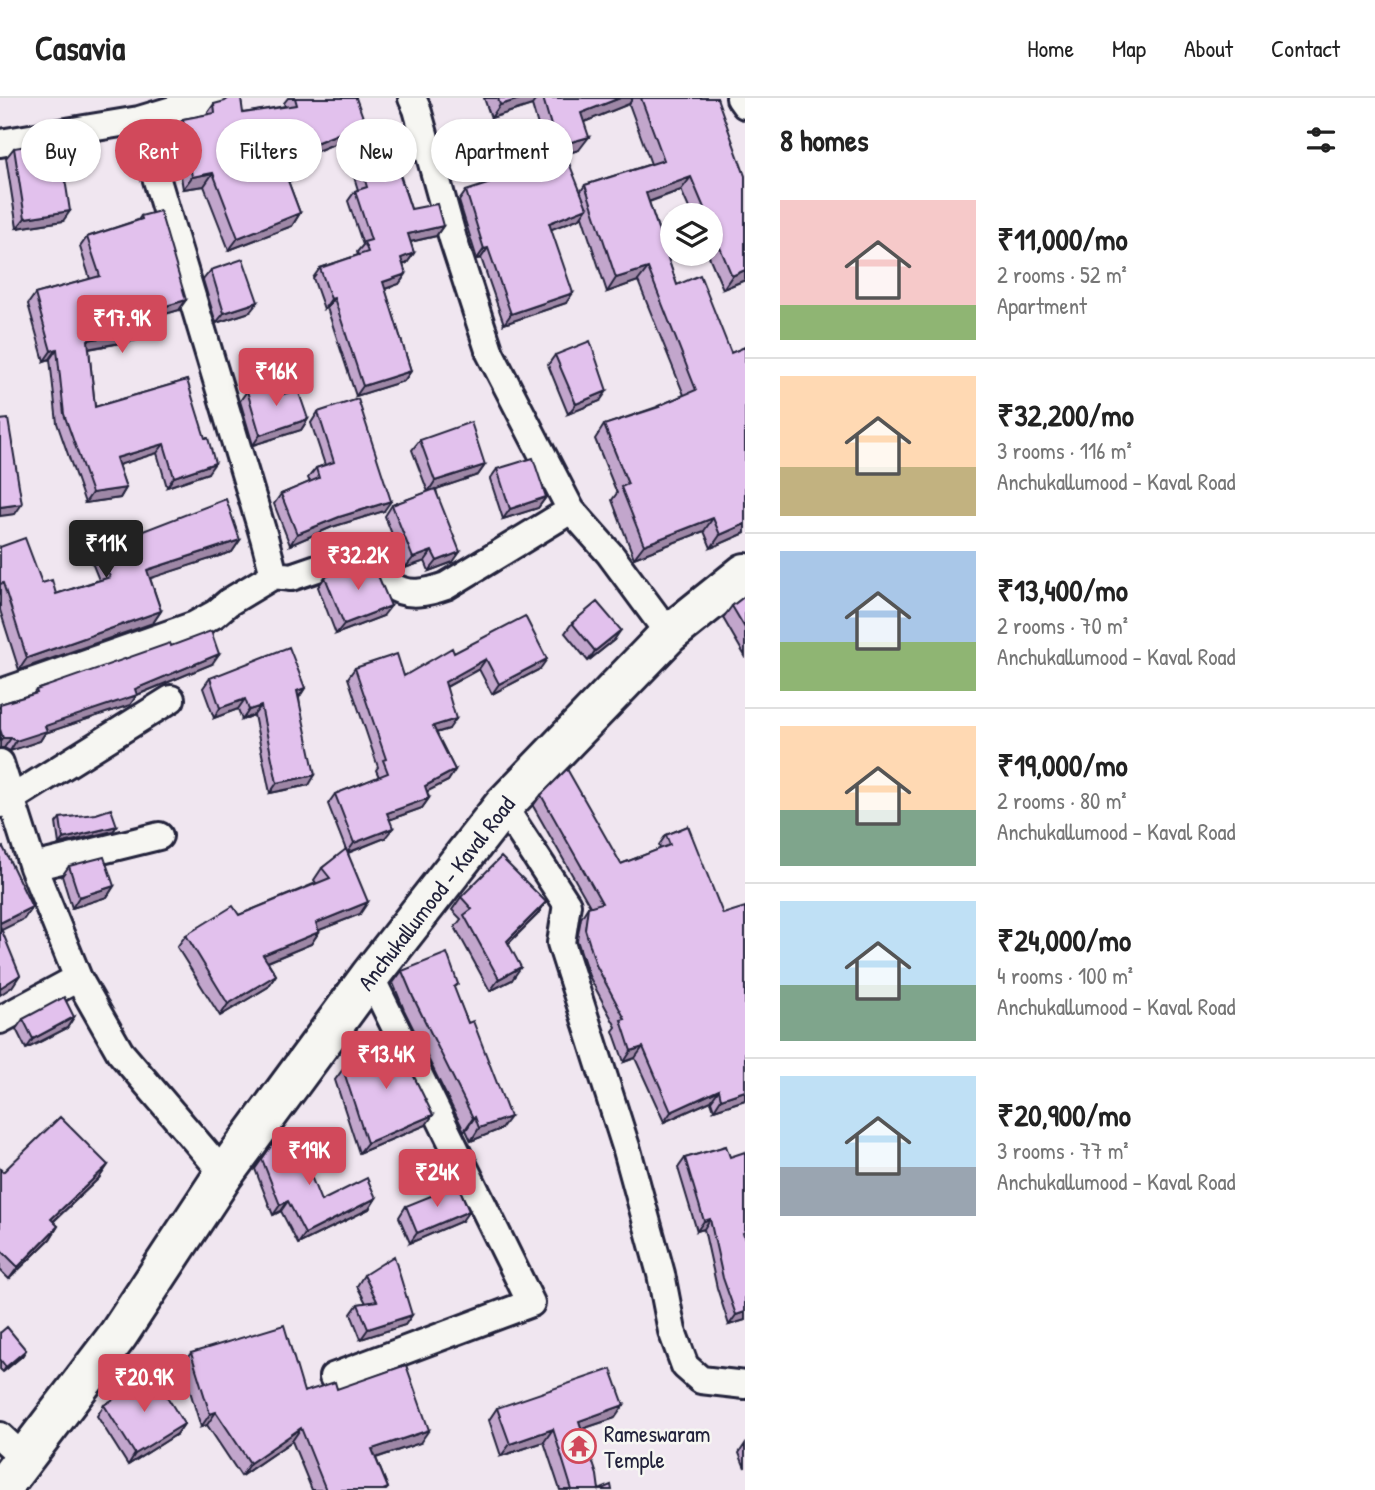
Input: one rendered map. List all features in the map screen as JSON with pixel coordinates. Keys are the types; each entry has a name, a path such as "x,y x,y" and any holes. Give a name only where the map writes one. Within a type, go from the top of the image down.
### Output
{"street":[{"path":"142,119 212,98"},
{"path":"412,98 490,353 571,510 610,554 669,634"},
{"path":"740,98 745,105"},
{"path":"0,143 115,124"},
{"path":"158,182 274,575"},
{"path":"0,693 195,625 274,575 291,577 361,553 375,555 389,584 404,591 426,593 446,586 571,510"},
{"name":"Anchukallumood - Kaval Road","path":"1,1490 12,1447 118,1335 225,1174 369,976 503,806 669,634 745,573"},
{"path":"5,802 171,699"},
{"path":"0,763 5,802 78,978 120,1052 225,1174"},
{"path":"503,806 567,904 561,943 627,1150 661,1275 672,1331 685,1366 701,1380 745,1385"},
{"path":"33,867 159,836"},
{"path":"332,1377 531,1303 369,976"},
{"path":"0,1020 78,978"}],"building":[{"path":"229,98 241,98 243,113 297,105 295,98 356,98 364,119 336,119 336,135 322,140 322,119 216,119 216,181 213,173 202,175 202,119 183,119 215,113 214,104"},
{"path":"498,98 523,98 500,105"},
{"path":"543,98 620,98 581,113 589,137 573,142 573,119 549,119"},
{"path":"641,98 717,98 745,176 745,270 732,276 723,255 723,203 702,203 691,177 646,193 660,235 660,266 671,266 677,285 700,275 731,353 745,347 745,524 720,535 713,518 644,545 621,487 628,484 604,425 659,407 696,390 648,268 616,278 585,185 664,160"},
{"path":"21,147 21,182 65,182 70,211 25,218 14,148"},
{"path":"573,173 587,208 549,223 573,293 511,314 488,248 484,249 466,191 494,182 573,182"},
{"path":"216,182 288,182 300,213 238,238"},
{"path":"366,182 402,182 411,209 437,204 443,226 408,234 414,253 401,258 406,274 383,282 411,371 363,386 334,298 331,299 320,268 368,252 364,242 371,240 355,191 367,187"},
{"path":"160,211 186,300 146,312 149,329 88,340 95,407 187,380 215,463 174,477 164,444 116,458 126,488 92,493 64,414 57,349 51,351 35,294 100,276 87,237"},
{"path":"243,259 258,302 224,313 211,270"},
{"path":"590,341 607,391 576,404 555,355"},
{"path":"275,382 279,395 298,390 308,419 260,435 247,391"},
{"path":"358,399 391,501 339,517 297,534 281,494 319,478 316,468 334,462 318,412"},
{"path":"8,419 22,504 0,507 0,420"},
{"path":"471,422 485,465 435,481 420,440"},
{"path":"533,458 546,497 510,509 497,469"},
{"path":"435,489 460,552 437,561 432,551 413,558 392,505"},
{"path":"226,499 240,540 147,570 161,611 27,658 3,583 0,584 0,547 25,538 42,583 52,580 56,594 110,577 99,548"},
{"path":"371,559 391,606 344,624 325,577"},
{"path":"745,596 745,628 732,606"},
{"path":"597,602 621,630 595,651 572,623"},
{"path":"525,616 547,659 499,684 486,659 445,682 456,719 433,726 455,770 425,786 429,798 387,813 393,828 354,843 335,794 388,773 383,760 386,759 355,668 397,654 404,676 452,648 454,653"},
{"path":"211,631 219,654 135,689 137,695 45,726 47,731 16,741 3,738 0,729 0,704"},
{"path":"289,647 305,688 297,691 315,775 277,783 261,706 249,710 245,699 220,708 210,678"},
{"path":"567,769 621,864 670,845 666,835 688,826 723,914 745,907 745,1091 721,1099 719,1090 671,1112 643,1047 631,1051 621,1020 625,1019 596,965 585,929 588,907 602,903 541,795"},
{"path":"111,809 117,826 63,839 60,818 96,814"},
{"path":"3,847 32,907 0,923 0,848"},
{"path":"346,849 368,902 316,923 319,932 263,955 276,975 228,1004 186,935 233,906 239,915 330,878 322,868"},
{"path":"104,857 114,886 79,897 69,866"},
{"path":"501,857 546,902 507,941 521,967 499,979 464,915 472,909 461,897"},
{"path":"0,926 20,975 0,988"},
{"path":"447,953 458,984 454,987 468,1023 473,1021 510,1117 479,1128 402,971"},
{"path":"64,997 74,1017 33,1039 23,1019"},
{"path":"394,1036 433,1115 367,1143 343,1069 371,1060 366,1044"},
{"path":"60,1117 108,1165 51,1219 58,1226 18,1267 0,1249 0,1169 3,1172"},
{"path":"294,1134 321,1201 367,1178 376,1198 305,1234 288,1201 280,1205 262,1159 274,1142"},
{"path":"726,1146 730,1157 745,1152 745,1312 736,1315 723,1278 710,1219 704,1221 685,1158"},
{"path":"458,1185 469,1211 417,1233 406,1206"},
{"path":"394,1256 412,1315 368,1329 358,1304 377,1301 364,1275"},
{"path":"284,1325 304,1392 335,1382 337,1389 406,1365 429,1430 372,1449 388,1488 326,1490 301,1428 250,1463 216,1412 210,1414 191,1353"},
{"path":"7,1327 26,1350 6,1367 0,1359 0,1333"},
{"path":"611,1369 624,1405 579,1421 597,1475 599,1490 572,1490 553,1429 510,1444 497,1408"},
{"path":"153,1374 184,1424 135,1454 104,1405"},
{"path":"611,1485 612,1490 599,1490"}],"place":[{"name":"Rameswaram Temple","path":"579,1446"}]}
